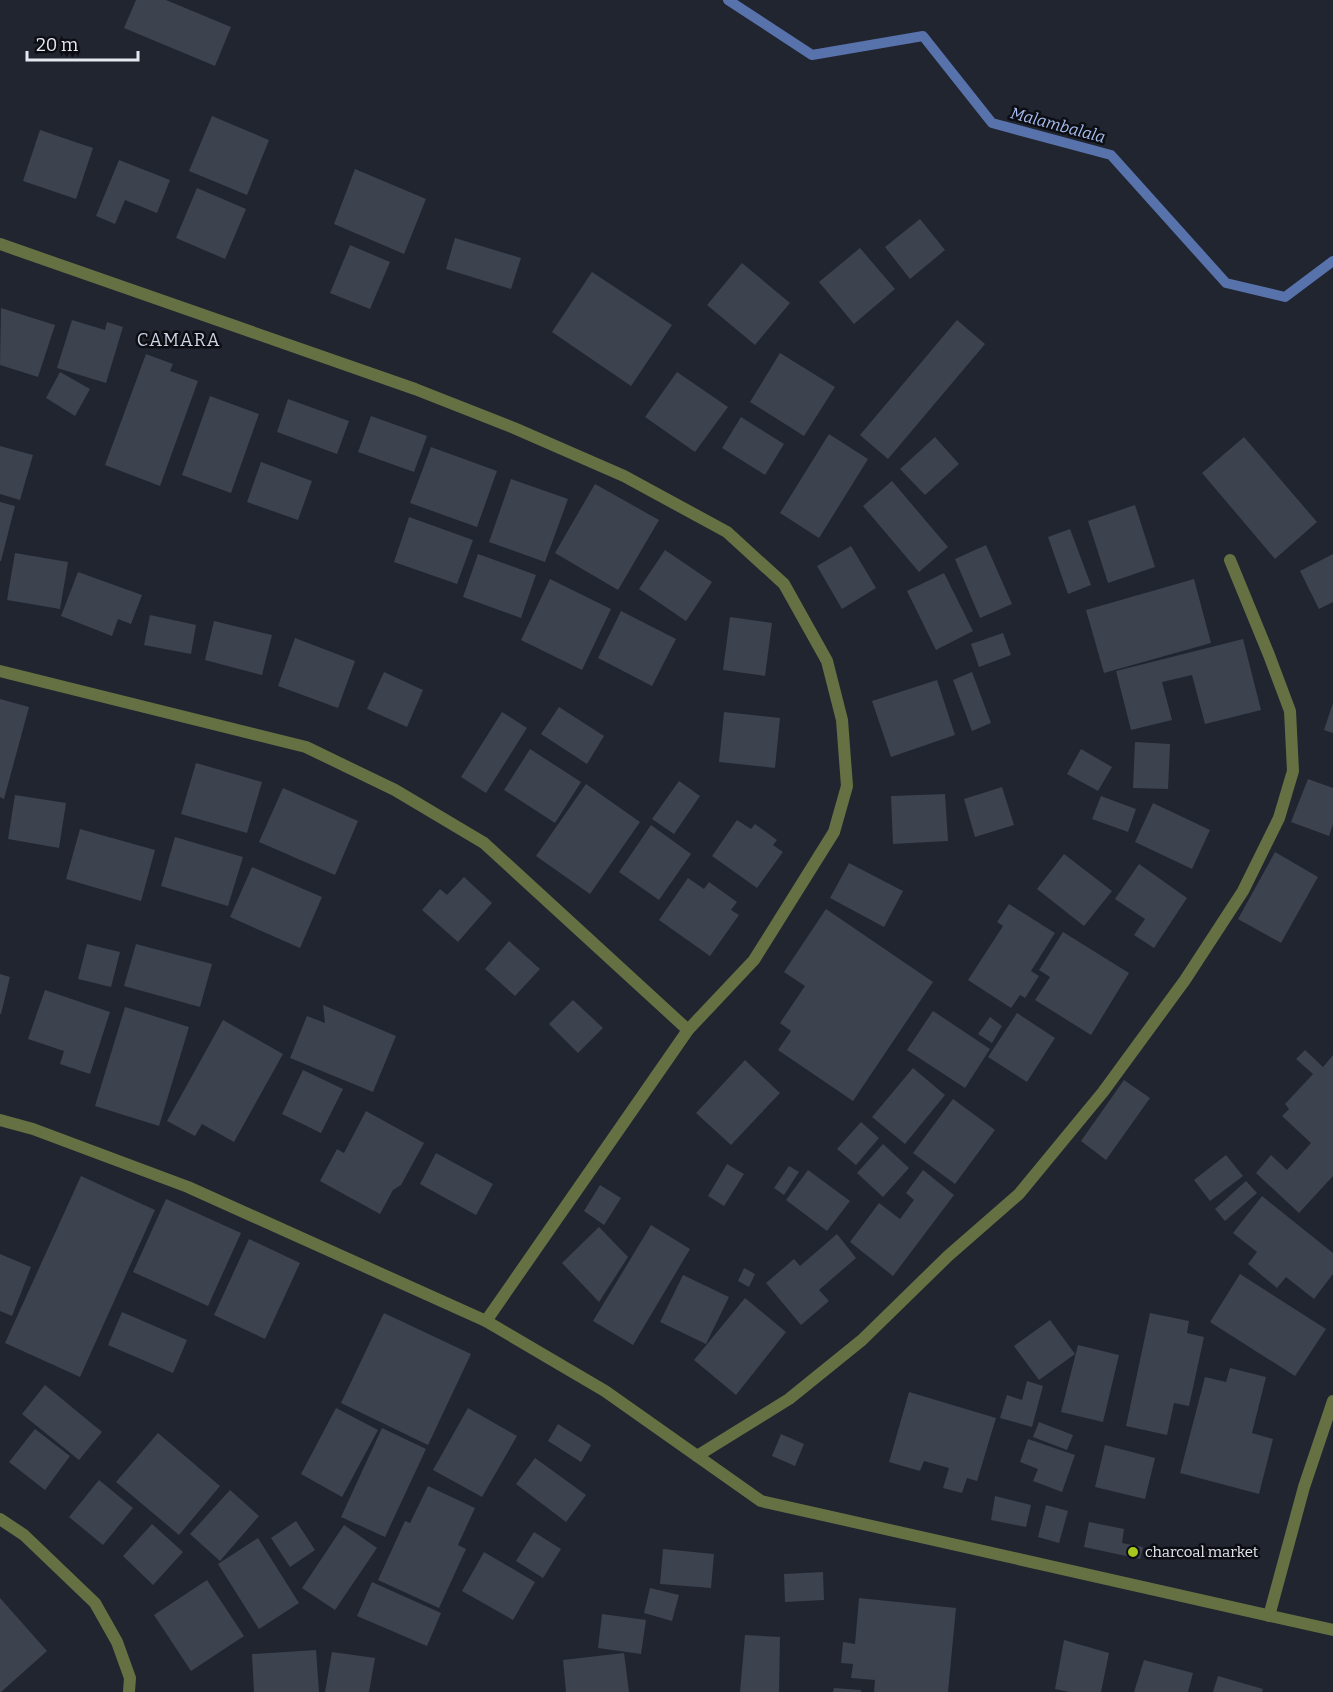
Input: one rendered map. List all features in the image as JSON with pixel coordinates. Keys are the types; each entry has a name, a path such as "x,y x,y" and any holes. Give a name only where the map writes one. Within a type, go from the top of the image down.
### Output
{"street":[{"path":"0,244 415,389 514,428 624,476 727,532 783,584 827,660 842,720 847,786 834,832 754,960 688,1030 486,1321"},
{"path":"698,1456 789,1399 862,1340 948,1256 1019,1194 1103,1092 1185,980 1244,891 1280,818 1293,771 1291,721 1290,711 1269,655 1230,560"},
{"path":"0,670 306,747 395,790 484,843 688,1030"},
{"path":"0,1120 33,1129 188,1187 486,1321 605,1391 761,1501 1333,1630"},
{"path":"1269,1616 1304,1487 1333,1401"},
{"path":"0,1519 24,1535 95,1603 117,1642 130,1678 129,1692"}],"building":[{"path":"136,0 166,0 231,27 215,66 124,28"},
{"path":"212,116 269,140 247,195 189,171"},
{"path":"40,130 93,148 76,199 23,181"},
{"path":"119,160 170,180 157,213 125,200 115,224 96,216"},
{"path":"355,169 426,199 404,254 334,224"},
{"path":"197,188 246,209 225,259 176,238"},
{"path":"920,219 945,250 910,279 885,247"},
{"path":"455,238 521,258 511,289 446,269"},
{"path":"350,245 390,262 370,309 330,293"},
{"path":"860,248 895,289 854,324 819,282"},
{"path":"742,263 790,303 755,345 707,305"},
{"path":"592,272 672,325 631,386 552,332"},
{"path":"1,308 55,325 38,377 0,365"},
{"path":"72,320 105,330 107,322 123,327 106,383 57,368"},
{"path":"957,320 985,344 888,459 860,435"},
{"path":"780,353 835,387 804,436 750,402"},
{"path":"146,354 173,364 170,371 198,381 160,486 105,465"},
{"path":"60,372 90,389 75,416 46,398"},
{"path":"677,372 728,407 695,452 645,417"},
{"path":"210,396 259,414 231,493 182,475"},
{"path":"288,399 349,421 337,454 277,432"},
{"path":"371,416 427,436 414,472 358,452"},
{"path":"741,417 784,444 765,475 722,448"},
{"path":"829,434 868,459 819,538 780,513"},
{"path":"935,437 959,464 925,495 900,469"},
{"path":"1244,437 1317,522 1275,559 1202,473"},
{"path":"0,446 33,455 20,500 0,494"},
{"path":"431,447 497,471 477,527 410,503"},
{"path":"261,462 312,481 298,520 247,502"},
{"path":"511,479 568,499 545,562 489,542"},
{"path":"892,481 948,547 919,572 863,506"},
{"path":"595,484 659,520 618,590 555,553"},
{"path":"0,502 15,506 1,561 0,561"},
{"path":"1135,505 1155,567 1108,583 1088,521"},
{"path":"409,517 473,540 457,584 394,562"},
{"path":"1070,529 1091,585 1068,594 1048,537"},
{"path":"986,545 1012,604 980,618 955,559"},
{"path":"851,546 876,588 842,609 817,566"},
{"path":"665,550 712,582 686,621 639,589"},
{"path":"15,553 68,562 60,609 7,600"},
{"path":"478,554 536,575 521,618 463,597"},
{"path":"1333,554 1333,602 1319,609 1300,571"},
{"path":"78,572 142,595 131,624 118,619 112,636 61,616"},
{"path":"944,573 973,631 936,650 907,591"},
{"path":"550,579 611,609 582,670 521,640"},
{"path":"1194,579 1211,643 1104,673 1086,610"},
{"path":"621,611 676,639 652,686 598,658"},
{"path":"150,615 196,625 191,654 144,645"},
{"path":"730,617 772,623 765,676 723,670"},
{"path":"214,621 272,635 262,675 205,660"},
{"path":"1003,633 1011,655 979,667 971,644"},
{"path":"295,638 355,661 338,708 278,686"},
{"path":"1243,639 1261,710 1205,724 1192,675 1162,682 1172,720 1131,730 1116,671"},
{"path":"384,672 423,690 407,727 367,709"},
{"path":"972,672 991,723 972,731 953,680"},
{"path":"937,680 955,735 891,757 872,701"},
{"path":"0,699 29,707 4,799 0,797"},
{"path":"1333,703 1333,733 1324,730"},
{"path":"559,707 604,736 587,764 541,734"},
{"path":"502,712 527,728 486,793 461,777"},
{"path":"724,712 780,718 775,768 719,762"},
{"path":"1135,742 1170,744 1168,789 1133,788"},
{"path":"530,749 581,782 555,823 504,790"},
{"path":"1081,749 1112,767 1098,791 1067,774"},
{"path":"196,763 262,782 247,833 181,814"},
{"path":"1308,779 1333,788 1333,824 1329,836 1291,822"},
{"path":"679,781 700,796 674,834 652,819"},
{"path":"586,784 640,822 590,894 536,856"},
{"path":"1002,787 1014,825 975,837 964,799"},
{"path":"283,788 358,821 335,875 259,842"},
{"path":"945,794 948,841 893,844 891,796"},
{"path":"15,795 66,803 59,848 8,839"},
{"path":"1101,796 1136,809 1128,832 1092,819"},
{"path":"1153,803 1210,830 1192,869 1135,842"},
{"path":"737,820 751,829 755,824 777,840 773,845 783,852 757,888 712,856"},
{"path":"651,825 691,854 659,900 619,872"},
{"path":"80,829 155,850 141,901 66,879"},
{"path":"175,837 243,857 228,906 161,886"},
{"path":"1275,852 1318,877 1281,943 1238,919"},
{"path":"1064,854 1112,891 1084,926 1037,889"},
{"path":"849,863 903,891 884,927 830,898"},
{"path":"1139,864 1187,898 1154,948 1134,935 1145,919 1115,899"},
{"path":"252,867 322,897 300,948 230,917"},
{"path":"464,877 492,903 458,942 422,910 440,889 447,895"},
{"path":"688,878 704,889 709,882 737,902 731,910 739,915 710,956 659,920"},
{"path":"1009,904 1055,933 1031,971 1039,976 1025,998 1020,995 1011,1008 968,980 1003,926 997,922"},
{"path":"826,909 933,982 853,1101 778,1050 791,1031 780,1023 805,986 784,972"},
{"path":"1063,932 1129,973 1091,1035 1035,1000 1050,977 1039,970"},
{"path":"509,941 540,969 515,996 485,969"},
{"path":"87,944 120,952 111,987 78,979"},
{"path":"136,944 212,964 200,1007 124,986"},
{"path":"0,974 10,977 1,1014 0,1014"},
{"path":"45,990 110,1012 90,1074 60,1064 64,1051 28,1039"},
{"path":"573,1000 603,1028 578,1053 549,1024"},
{"path":"323,1005 396,1036 373,1092 290,1058 307,1016 325,1023"},
{"path":"125,1007 189,1027 159,1126 95,1106"},
{"path":"933,1011 990,1049 965,1088 907,1050"},
{"path":"1017,1013 1055,1038 1027,1082 988,1057"},
{"path":"990,1017 1002,1026 992,1043 978,1034"},
{"path":"223,1020 283,1054 234,1142 202,1124 195,1136 167,1121"},
{"path":"1305,1050 1323,1067 1333,1055 1333,1176 1299,1213 1256,1173 1271,1155 1287,1170 1311,1143 1282,1116 1289,1109 1285,1104 1313,1074 1296,1059"},
{"path":"745,1060 780,1093 731,1145 696,1113"},
{"path":"913,1068 945,1095 905,1144 872,1117"},
{"path":"303,1070 343,1089 321,1133 282,1114"},
{"path":"1124,1080 1150,1098 1106,1160 1081,1141"},
{"path":"953,1099 995,1130 955,1184 913,1153"},
{"path":"366,1111 424,1143 401,1185 393,1190 380,1214 320,1181 337,1149 344,1153"},
{"path":"861,1122 879,1138 856,1165 837,1149"},
{"path":"883,1144 909,1168 883,1197 857,1173"},
{"path":"436,1153 493,1184 476,1215 420,1184"},
{"path":"1226,1155 1243,1176 1210,1201 1194,1180"},
{"path":"727,1164 744,1174 724,1206 708,1196"},
{"path":"789,1166 799,1172 784,1195 774,1188"},
{"path":"808,1170 850,1201 827,1231 786,1200"},
{"path":"923,1170 954,1195 893,1276 850,1242 879,1203 900,1219 914,1200 906,1193"},
{"path":"81,1176 155,1210 80,1377 5,1343"},
{"path":"1246,1181 1257,1193 1225,1221 1215,1209"},
{"path":"600,1185 621,1198 604,1225 584,1211"},
{"path":"1262,1196 1333,1253 1333,1274 1314,1299 1286,1277 1277,1288 1248,1264 1257,1252 1233,1233"},
{"path":"166,1199 241,1233 208,1306 133,1272"},
{"path":"651,1225 690,1249 633,1345 593,1321"},
{"path":"599,1227 628,1257 599,1302 562,1263"},
{"path":"837,1234 856,1258 819,1290 829,1301 801,1325 766,1283 794,1259 800,1266"},
{"path":"249,1239 300,1263 265,1339 214,1315"},
{"path":"0,1254 31,1267 12,1316 0,1311"},
{"path":"744,1268 755,1274 749,1287 738,1281"},
{"path":"1240,1274 1326,1329 1295,1376 1210,1322"},
{"path":"683,1275 729,1297 706,1344 660,1322"},
{"path":"745,1298 786,1332 736,1395 694,1360"},
{"path":"122,1312 187,1340 173,1373 108,1345"},
{"path":"384,1313 471,1354 428,1445 341,1403"},
{"path":"1150,1313 1189,1321 1187,1333 1204,1337 1189,1406 1174,1403 1167,1435 1126,1426"},
{"path":"1050,1320 1075,1354 1039,1380 1014,1346"},
{"path":"1078,1345 1119,1355 1103,1422 1061,1412"},
{"path":"1230,1368 1266,1377 1252,1433 1273,1439 1259,1494 1180,1473 1205,1377 1226,1382"},
{"path":"1027,1381 1043,1386 1032,1427 1000,1418 1007,1395 1022,1400"},
{"path":"45,1385 102,1432 79,1460 22,1414"},
{"path":"909,1392 996,1418 977,1481 967,1478 962,1493 943,1488 949,1468 924,1461 920,1471 889,1462"},
{"path":"336,1408 378,1430 342,1497 301,1474"},
{"path":"468,1408 517,1436 482,1497 433,1470"},
{"path":"1039,1422 1073,1435 1067,1450 1033,1437"},
{"path":"558,1424 591,1445 581,1462 548,1441"},
{"path":"382,1428 426,1449 385,1537 341,1517"},
{"path":"35,1429 70,1456 45,1490 9,1462"},
{"path":"158,1433 220,1486 179,1535 116,1482"},
{"path":"781,1434 804,1444 795,1466 772,1456"},
{"path":"1028,1439 1075,1455 1062,1492 1033,1481 1038,1469 1020,1462"},
{"path":"1105,1445 1155,1458 1145,1499 1095,1487"},
{"path":"535,1458 586,1495 566,1522 516,1484"},
{"path":"99,1480 133,1508 103,1545 69,1517"},
{"path":"428,1486 475,1508 458,1545 466,1549 439,1608 378,1580 405,1521 410,1523"},
{"path":"230,1490 259,1516 220,1561 190,1534"},
{"path":"995,1496 1031,1505 1026,1527 991,1520"},
{"path":"1046,1505 1068,1511 1059,1543 1038,1537"},
{"path":"296,1521 315,1550 290,1567 271,1538"},
{"path":"1089,1522 1124,1529 1122,1543 1143,1547 1140,1559 1084,1547"},
{"path":"152,1524 183,1552 153,1585 123,1556"},
{"path":"344,1525 377,1548 335,1610 302,1588"},
{"path":"534,1532 561,1549 543,1578 516,1561"},
{"path":"258,1538 299,1603 259,1629 218,1564"},
{"path":"663,1549 714,1554 711,1588 660,1584"},
{"path":"484,1552 535,1582 513,1620 462,1591"},
{"path":"823,1572 824,1600 785,1602 784,1574"},
{"path":"207,1580 244,1636 191,1671 154,1615"},
{"path":"372,1582 441,1613 427,1646 357,1616"},
{"path":"650,1588 679,1595 672,1621 644,1613"},
{"path":"0,1598 47,1651 1,1692 0,1692"},
{"path":"859,1598 956,1608 948,1692 874,1692 875,1680 851,1678 853,1664 841,1663 843,1642 855,1644"},
{"path":"602,1614 646,1620 641,1654 598,1648"},
{"path":"745,1635 780,1637 779,1692 740,1692"},
{"path":"1064,1640 1109,1653 1101,1692 1069,1692 1055,1689"},
{"path":"316,1650 319,1692 254,1692 252,1654"},
{"path":"332,1652 375,1658 369,1692 325,1692"},
{"path":"624,1653 629,1692 566,1692 563,1660"},
{"path":"1144,1660 1193,1673 1188,1692 1134,1692"},
{"path":"1218,1676 1263,1689 1262,1692 1213,1692"},
{"path":"834,1688 861,1690 861,1692 833,1692"}],"waterway":[{"name":"Malambalala","path":"728,0 812,55 923,36 992,123 1111,155 1226,283 1285,297 1333,261"}],"place":[{"name":"charcoal market","path":"1133,1552"}],"district":[{"name":"CAMARA","path":"179,340"}]}
